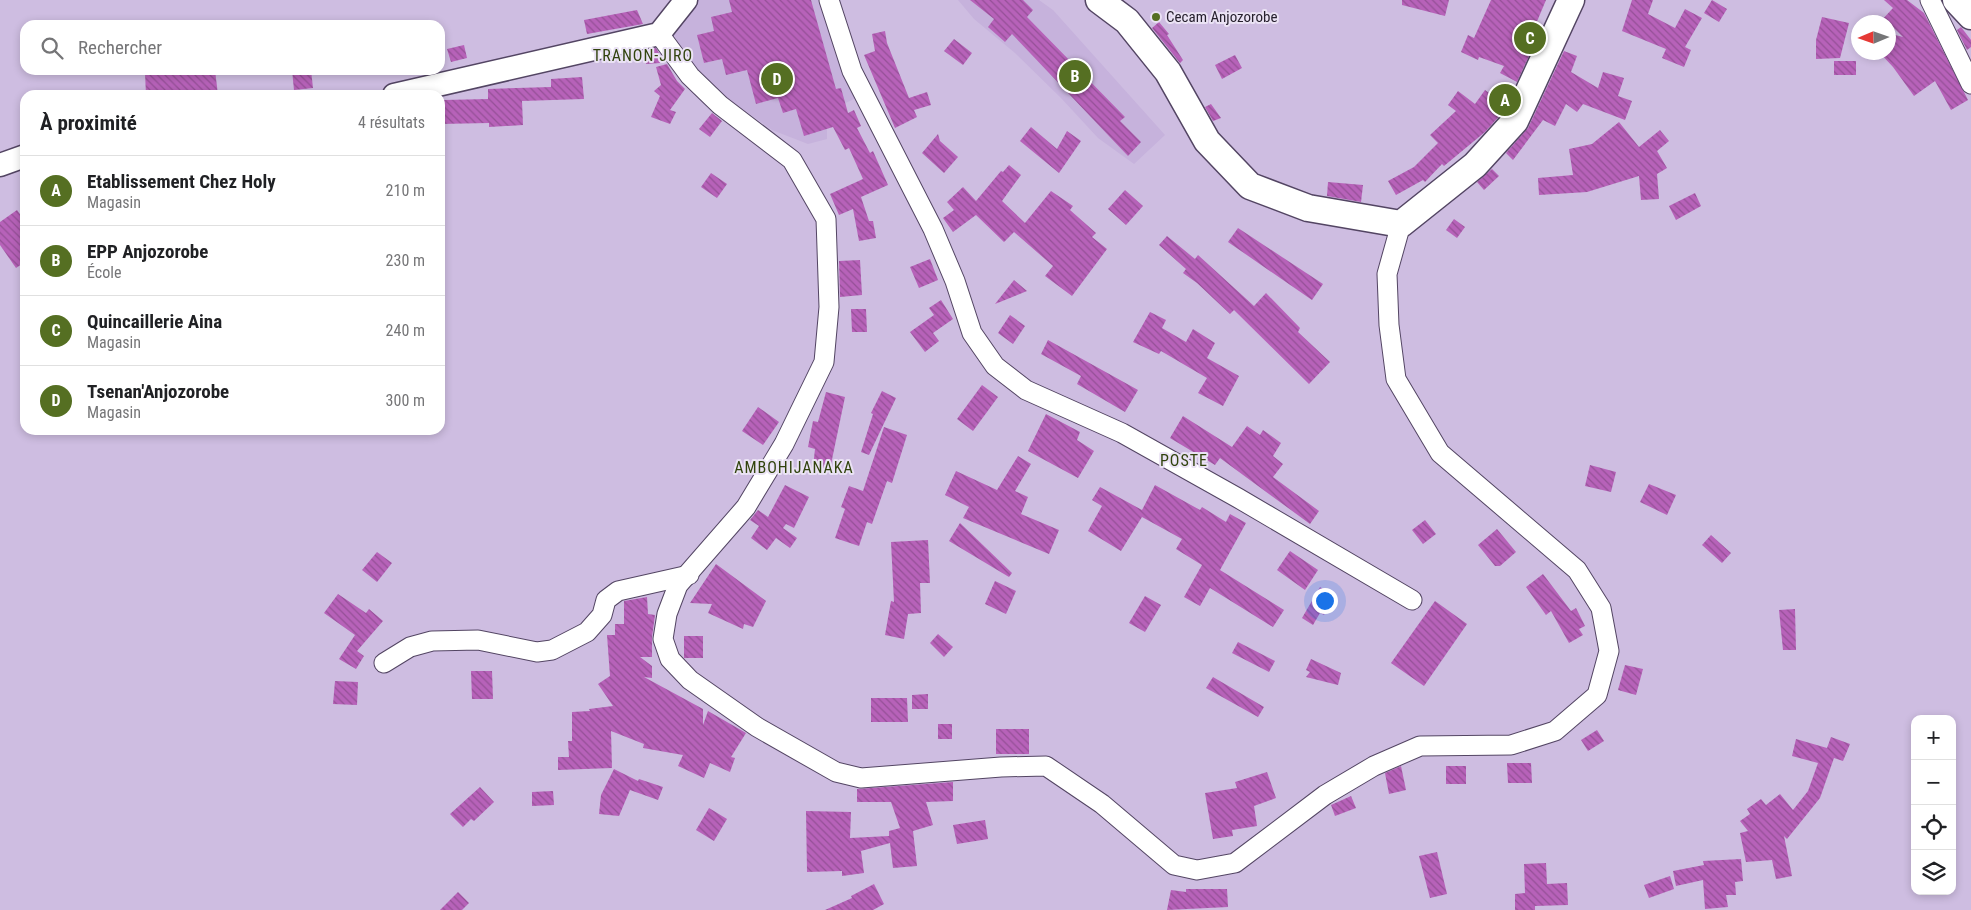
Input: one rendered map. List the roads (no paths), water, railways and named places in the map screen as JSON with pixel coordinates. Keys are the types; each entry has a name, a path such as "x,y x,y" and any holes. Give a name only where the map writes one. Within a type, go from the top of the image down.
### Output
{"main road":[{"path":"1099,0 1127,22 1168,72 1207,141 1250,186 1308,208 1401,224 1475,165 1515,121 1571,0"},
{"path":"1956,0 1971,16"}],"street":[{"path":"416,90 659,34 686,0"},
{"path":"829,0 852,71 933,229 955,281 972,333 995,366 1026,390 1122,434 1238,498 1412,600"},
{"path":"1930,0 1971,84"},
{"path":"659,34 690,76 720,105 792,160 826,219 829,307 824,362 784,444 746,506 690,575 678,585 667,614 663,639 670,659 690,680 757,727 836,772 861,778 1001,767 1046,766 1102,804 1174,865 1197,870 1236,863 1325,795 1374,766 1420,746 1511,745 1555,731 1597,695 1609,651 1601,608 1578,570 1440,453 1396,380 1389,325 1387,274 1401,224"},
{"path":"0,165 20,158"},
{"path":"384,663 410,647 432,641 478,640 537,652 552,650 587,632 602,615 606,600 618,591 690,575"}],"place":[{"name":"Cecam Anjozorobe","path":"1156,17"},
{"name":"Quincaillerie Aina","path":"1530,38"},
{"name":"EPP Anjozorobe","path":"1075,76"},
{"name":"Tsenan'Anjozorobe","path":"777,79"},
{"name":"Etablissement Chez Holy","path":"1505,100"}],"district":[{"name":"TRANON-JIRO","path":"643,55"},
{"name":"POSTE","path":"1184,460"},
{"name":"AMBOHIJANAKA","path":"794,467"}]}
